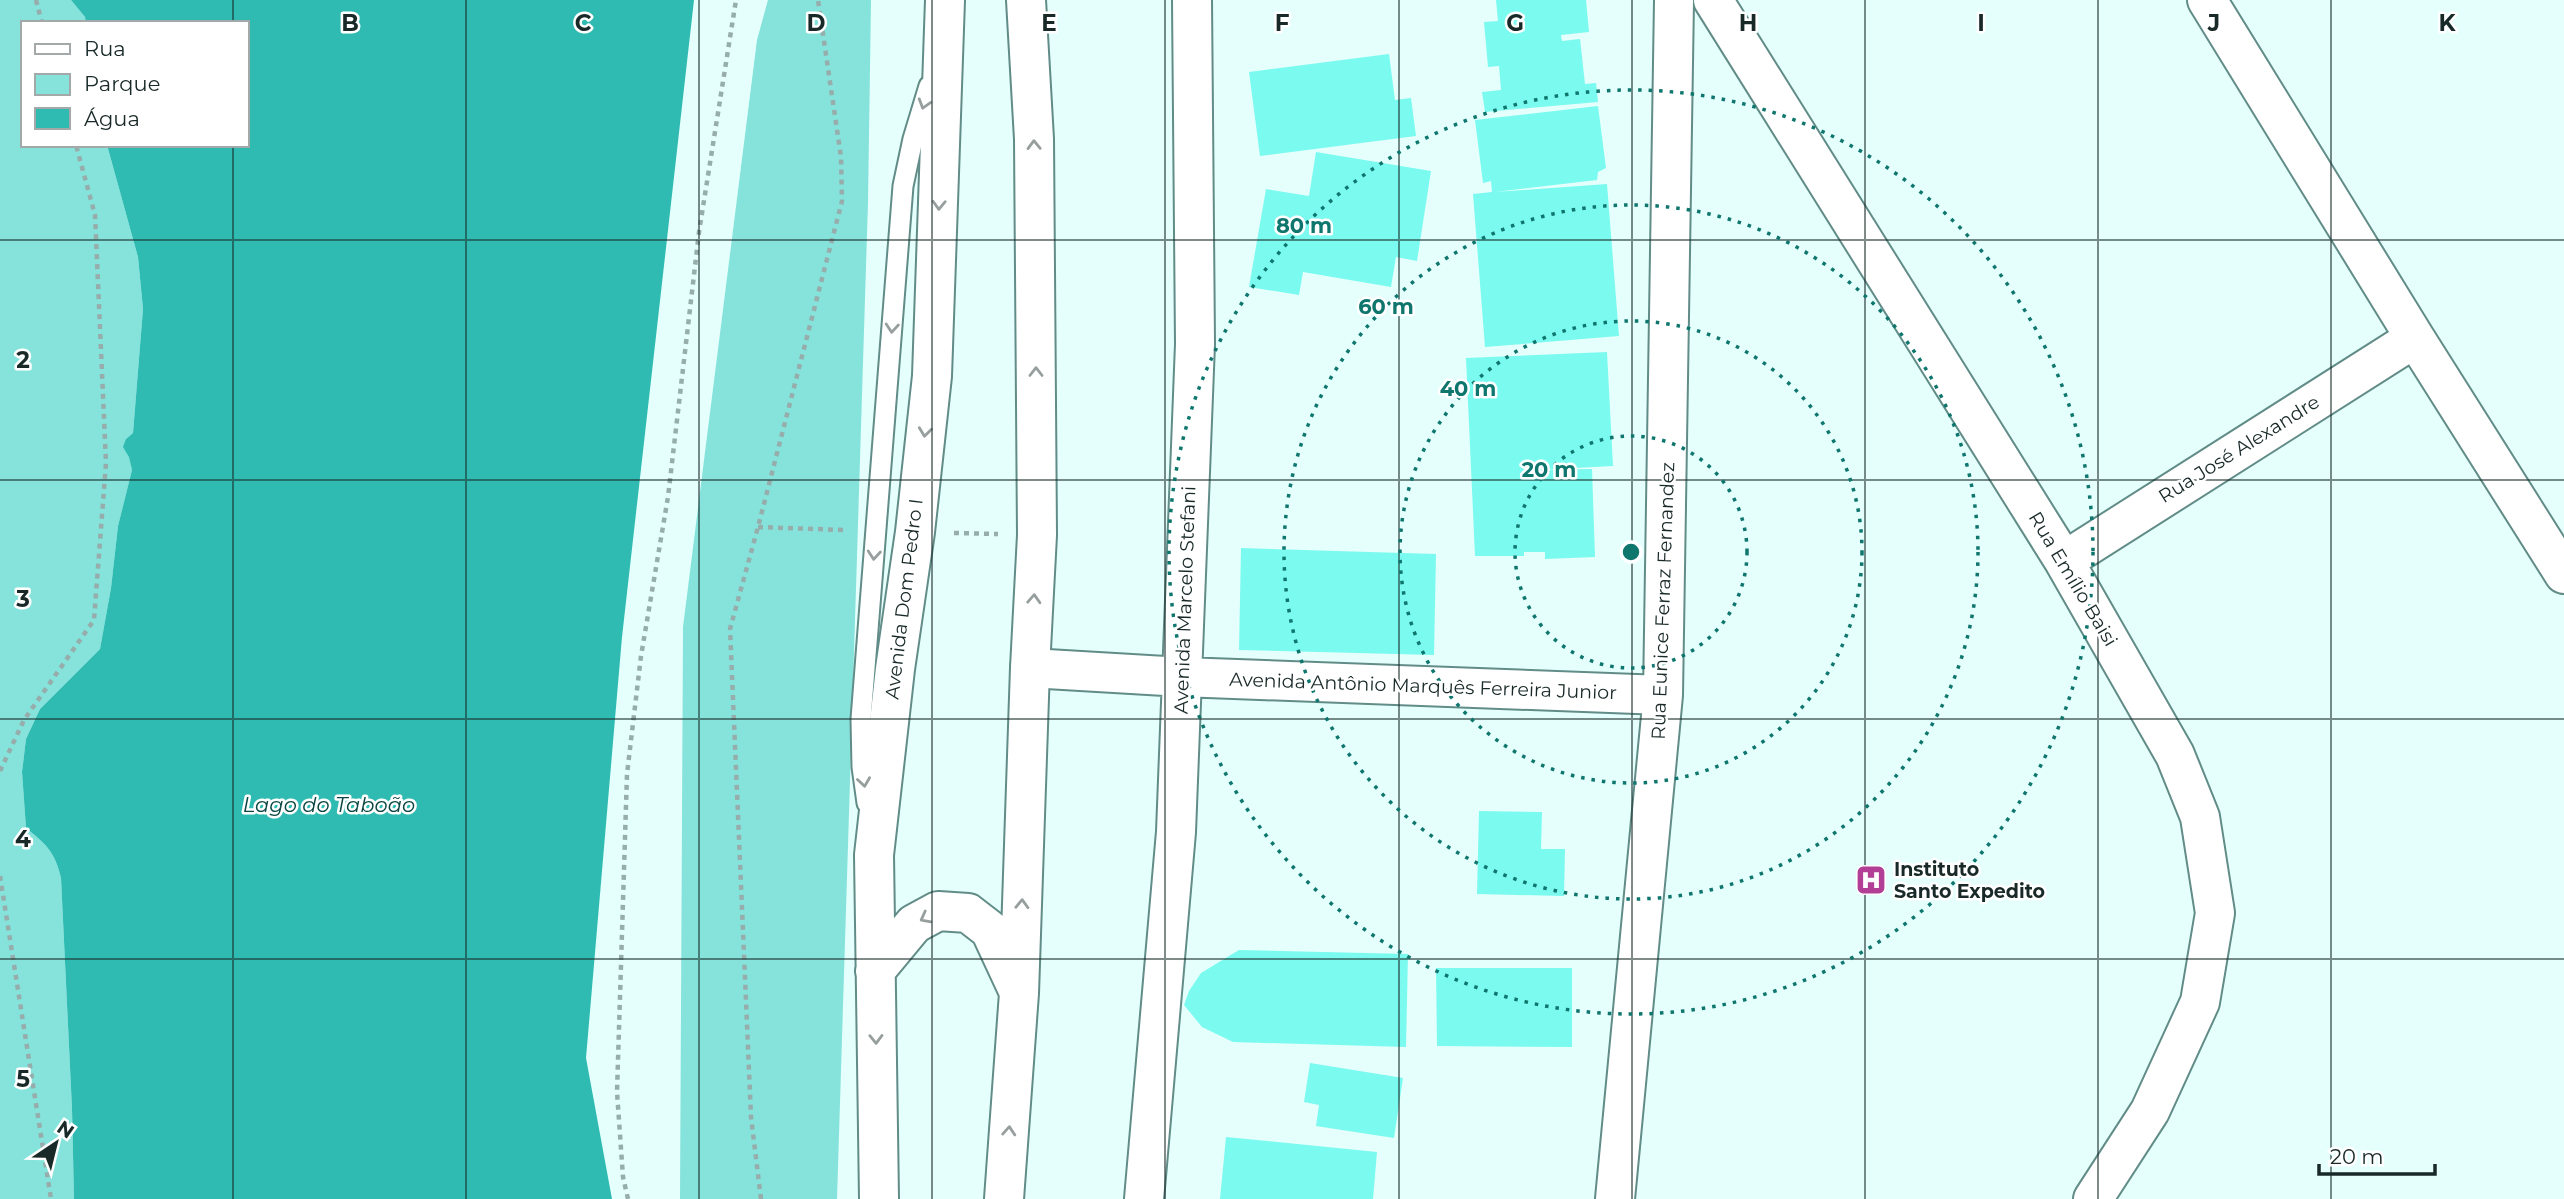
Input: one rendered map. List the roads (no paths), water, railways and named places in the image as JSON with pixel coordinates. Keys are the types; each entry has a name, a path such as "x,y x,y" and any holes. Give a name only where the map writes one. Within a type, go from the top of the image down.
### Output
{"street":[{"name":"Avenida Dom Pedro I","path":"878,1199 874,855 932,376 945,0"},
{"path":"1004,1199 1019,993 1037,535 1034,139 1026,0"},
{"name":"Avenida Marcelo Stefani","path":"1144,1199 1176,832 1195,344 1192,0"},
{"name":"Rua Eunice Ferraz Fernandez","path":"1615,1199 1663,695 1674,0"},
{"name":"Rua Emílio Baisi","path":"1713,0 2064,561 2175,755 2200,817 2215,913 2200,1002 2150,1111 2093,1199"},
{"path":"2207,0 2414,338 2564,574"},
{"name":"Rua José Alexandre","path":"2064,561 2414,338"},
{"name":"Avenida Antônio Marquês Ferreira Junior","path":"1030,668 1182,677 1663,695"},
{"path":"874,971 914,924 938,911 968,914 990,930 1019,993"}],"water":[{"name":"Lago do Taboão","path":"71,0 694,0 622,637 586,1058 612,1199 74,1199 61,878 49,849 26,828 22,772 26,739 40,709 100,649 118,526 132,470 123,447 126,439 133,433 143,309 138,257 108,147 248,147 248,21 86,21"}],"place":[{"name":"Instituto Santo Expedito","path":"1871,880"}]}
